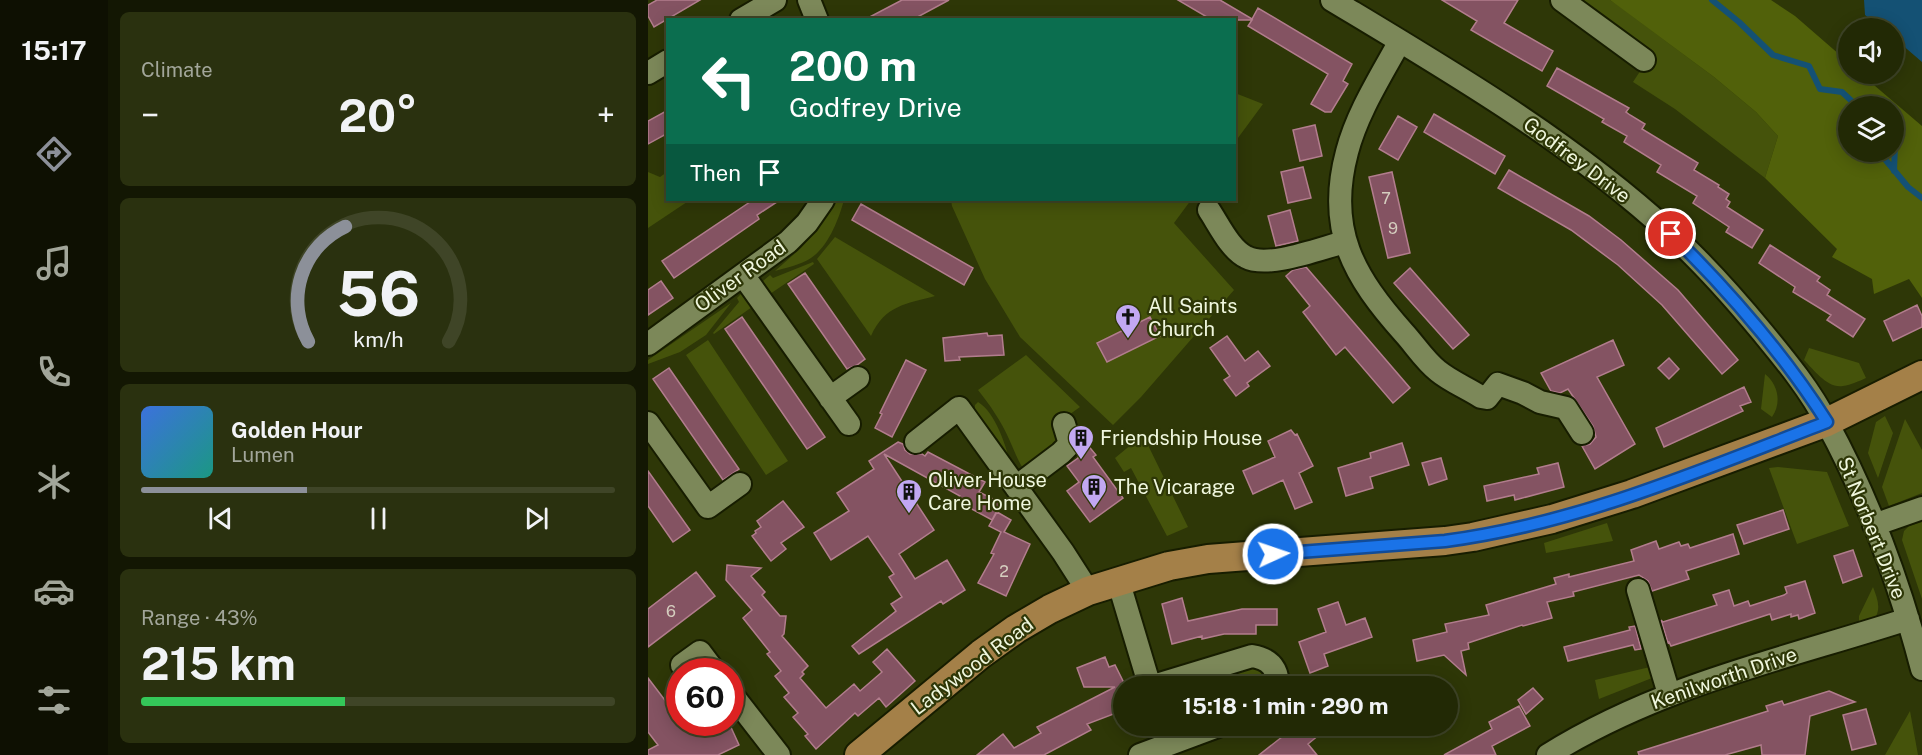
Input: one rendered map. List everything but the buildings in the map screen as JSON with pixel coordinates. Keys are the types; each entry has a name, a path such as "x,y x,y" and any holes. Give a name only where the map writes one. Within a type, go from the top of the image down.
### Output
{"main road":[{"name":"Ladywood Road","path":"859,755 981,654 1050,609 1118,580 1169,566 1208,559 1342,550 1473,537 1552,519 1632,494 1827,422 1922,375"}],"street":[{"path":"744,18 775,0"},
{"path":"808,0 816,18"},
{"name":"Godfrey Drive","path":"1332,0 1483,92 1555,141 1671,234 1744,309 1789,365 1827,422"},
{"path":"1562,0 1644,60"},
{"path":"1400,41 1356,126 1347,154 1340,196 1342,227 1350,258 1360,277 1385,311 1438,371 1481,397 1487,398 1498,384 1540,402 1566,408 1582,433"},
{"path":"648,73 666,63"},
{"name":"Oliver Road","path":"648,344 788,242 807,223 822,201"},
{"path":"1209,210 1233,245 1245,257 1256,260 1274,260 1345,242"},
{"path":"743,275 849,424"},
{"path":"830,398 858,378"},
{"path":"916,442 959,408 1063,552 1088,591"},
{"name":"St Norbert Drive","path":"1827,422 1874,525 1908,619 1922,669"},
{"path":"648,423 708,507 740,484"},
{"path":"1016,487 1070,444 1064,424"},
{"path":"1874,525 1922,508"},
{"path":"1118,580 1147,676"},
{"path":"1638,590 1669,694"},
{"name":"Kenilworth Drive","path":"1548,755 1591,729 1669,694 1908,619"},
{"path":"692,658 700,652 704,658"},
{"path":"1186,676 1252,656 1265,658 1273,666 1277,676"},
{"path":"744,710 778,755"},
{"path":"1140,755 1186,736"}],"green space":[{"path":"1573,0 1610,0 1714,77 1756,112 1778,136 1765,178 1675,109 1633,82 1650,56"},
{"path":"1610,0 1771,0 1795,16 1838,53 1838,84 1873,84 1887,96 1838,96 1838,162 1904,162 1904,111 1922,126 1922,298 1909,279 1874,294 1872,279 1832,257 1837,249 1765,178 1778,136 1756,112 1714,77"},
{"path":"1236,93 1263,104 1236,141"},
{"path":"648,172 660,177 666,173 666,201 688,201 648,228"},
{"path":"835,201 844,201 828,239 817,253 794,266 775,271 801,248 816,231"},
{"path":"951,201 1190,201 1174,223 1234,290 1141,397 1113,425 1020,337 985,279"},
{"path":"835,237 935,296 897,307 883,318 871,336 817,259"},
{"path":"813,262 814,264 770,294 764,286 763,281 770,275 773,278"},
{"path":"741,294 752,307 714,334 739,302 737,298"},
{"path":"731,303 706,335 680,352 648,364 648,360"},
{"path":"708,340 788,461 766,475 686,355"},
{"path":"1809,348 1859,363 1866,378 1846,385 1832,385 1804,360"},
{"path":"1026,355 1080,407 1059,422 1064,443 1027,474 999,420 978,390"},
{"path":"1765,374 1776,388 1778,400 1772,417 1761,409"},
{"path":"978,402 995,421 1003,438 1010,463 975,411 975,405"},
{"path":"1885,416 1893,433 1878,478 1868,453 1876,422"},
{"path":"1905,419 1922,450 1922,493 1889,506 1882,487"},
{"path":"1142,438 1145,439 1188,527 1167,536 1131,468 1124,472 1115,458"},
{"path":"1769,468 1827,472 1849,526 1797,544"},
{"path":"1922,522 1922,599 1902,540 1904,531 1909,526"},
{"path":"1607,523 1613,541 1546,553 1544,543"},
{"path":"1873,587 1878,611 1874,619 1859,624 1859,616"},
{"path":"1240,664 1267,671 1268,676 1205,676"},
{"path":"1650,667 1652,678 1599,699 1595,680"},
{"path":"1910,711 1918,755 1885,755"}],"water":[{"path":"1864,0 1922,0 1922,62 1904,46 1904,18 1869,18 1865,15"}],"waterway":[{"path":"1712,0 1773,55 1809,66 1820,89 1842,92 1846,96"},
{"path":"1887,162 1908,187 1922,198"},
{"path":"1894,162 1894,171"}],"place":[{"name":"All Saints Church","path":"1128,340"},
{"name":"Friendship House","path":"1081,461"},
{"name":"The Vicarage","path":"1094,510"},
{"name":"Oliver House Care Home","path":"909,515"}],"route":[{"path":"1273,554 1445,541 1552,519 1632,494 1827,422 1789,365 1744,309 1671,234"}]}
